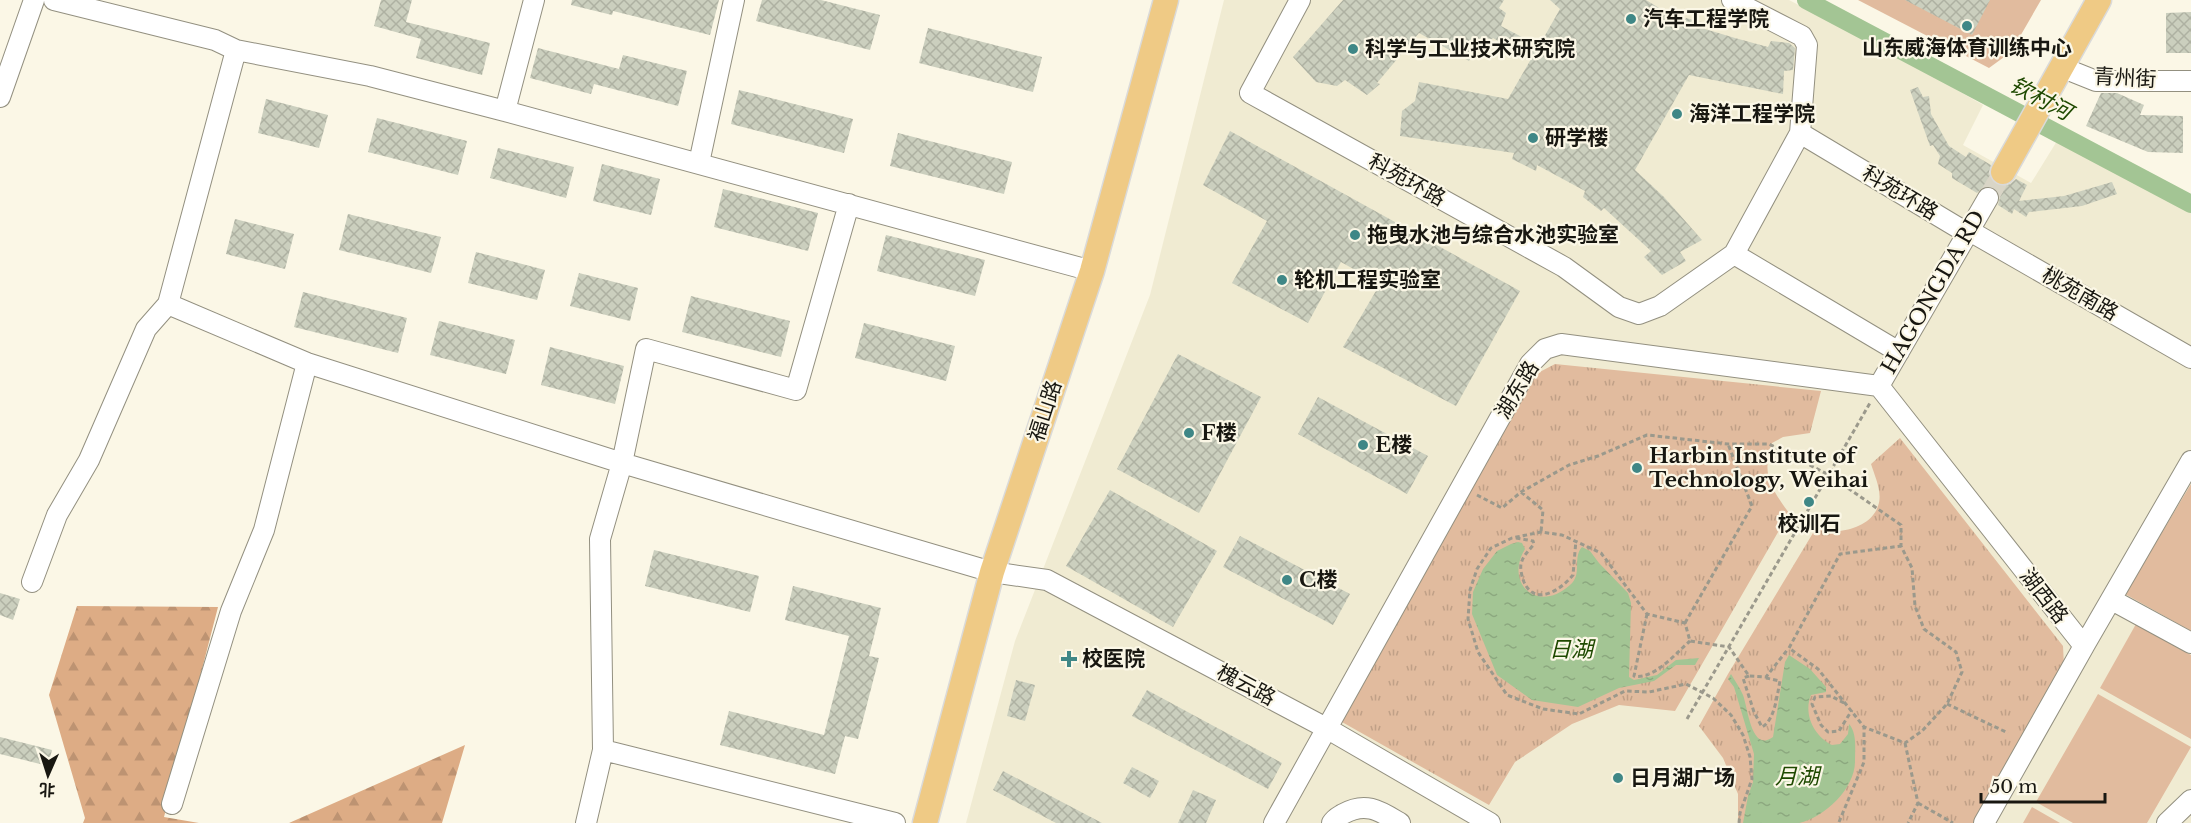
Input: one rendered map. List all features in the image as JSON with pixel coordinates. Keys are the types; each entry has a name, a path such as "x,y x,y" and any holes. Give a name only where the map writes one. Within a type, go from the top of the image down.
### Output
{"main road":[{"name":"福山路","path":"925,823 992,572 1092,271 1166,0"},
{"path":"2002,172 2099,0"}],"street":[{"path":"0,97 34,0"},
{"path":"54,0 215,40 236,50 370,76 505,111 1092,271"},
{"path":"505,111 534,0"},
{"path":"699,163 734,0"},
{"name":"科苑环路","path":"1300,0 1250,93 1564,267 1619,308 1640,314 1660,306 1734,254"},
{"path":"1732,0 1802,36 1807,45 1800,133 1734,254 1899,352"},
{"path":"32,582 57,515 89,460 146,329 168,304 236,50"},
{"name":"青州街","path":"2061,67 2096,81 2191,81"},
{"name":"科苑环路","path":"1800,133 1967,232"},
{"name":"HAGONGDA RD","path":"1879,386 1988,198"},
{"path":"586,823 603,750 600,539 622,463 646,349 796,390 849,204"},
{"name":"桃苑南路","path":"1967,232 2191,358"},
{"name":"槐云路","path":"168,304 307,363 622,463 992,572 1047,580 1328,729 1490,823"},
{"name":"湖东路","path":"1274,823 1530,364 1545,349 1561,344 1879,386"},
{"path":"172,804 231,611 264,530 307,363"},
{"name":"湖西路","path":"1879,386 2084,646"},
{"path":"1984,823 2191,461"},
{"path":"2112,600 2191,643"},
{"path":"603,750 895,823"},
{"path":"2167,823 2191,800"},
{"path":"1332,823 1335,818 1354,807 1380,811 1400,823"}],"path":[{"path":"1688,719 1879,386"},
{"path":"1463,487 1502,508 1521,492 1569,465 1598,456 1647,435 1728,444 1769,444 1829,476 1901,525 1901,546 1912,568 1915,606 1924,629 1956,652 1962,672 1947,704 1922,731 1905,743"},
{"path":"1690,642 1685,623 1752,506 1728,444"},
{"path":"1521,492 1543,510 1541,532"},
{"path":"1685,623 1647,614 1601,553 1562,535 1541,532 1512,538 1491,548 1477,569 1470,591 1468,619 1478,652 1507,695 1543,709 1579,714 1625,691 1649,692 1686,684 1713,698 1731,715 1743,735 1750,757 1752,779 1740,813 1739,823"},
{"path":"1512,538 1533,541 1534,544 1526,553 1521,566 1523,581 1532,593 1544,596 1556,590 1573,576 1576,540"},
{"path":"1766,678 1789,648 1840,554 1901,546"},
{"path":"1647,614 1634,676 1654,672 1690,642 1729,647 1749,676"},
{"path":"1789,648 1818,669 1845,704"},
{"path":"1749,676 1780,681 1771,717 1762,727 1754,712 1743,678 1749,676"},
{"path":"1838,823 1864,762 1863,727 1852,710 1831,696 1815,697 1812,704 1821,725 1828,732 1839,731 1852,710"},
{"path":"1947,704 2008,733"},
{"path":"1863,727 1905,743"},
{"path":"1905,743 1918,803 1908,823"},
{"path":"1918,803 1953,823"}],"shaded area":[{"name":"Harbin Institute of Technology, Weihai","path":"1224,0 1789,0 1901,58 1983,105 1963,145 2031,183 2057,141 2191,213 2191,823 966,823 1015,641 1150,295"}],"green space":[{"name":"山东威海体育训练中心","path":"1858,0 2041,0 2011,52 1989,68"},
{"path":"1555,364 1821,391 1810,433 1783,437 1772,443 1767,464 1768,473 1777,496 1789,513 1675,711 1619,705 1572,724 1515,762 1489,805 1342,722 1534,375"},
{"path":"1900,438 2063,646 2064,666 1975,823 1738,823 1738,794 1723,758 1699,726 1816,528 1837,531 1852,528 1863,524 1876,512 1880,496 1871,464"},
{"path":"2191,484 2191,631 2125,594"},
{"path":"77,606 218,607 164,817 199,823 83,823 85,818 49,695"},
{"path":"2136,624 2191,655 2191,739 2100,688"},
{"path":"2098,694 2191,747 2147,823 2073,823 2036,802"},
{"path":"465,745 442,823 289,823"},
{"path":"2032,807 2060,823 2023,823"}],"water":[{"name":"日湖","path":"1518,542 1522,543 1525,549 1519,573 1522,583 1536,596 1547,597 1558,593 1574,581 1579,551 1582,547 1590,551 1628,593 1631,603 1629,677 1634,680 1657,675 1676,660 1699,658 1695,665 1676,665 1654,681 1619,688 1578,707 1532,700 1497,675 1472,614 1473,592 1483,569 1497,551"},
{"name":"月湖","path":"1789,655 1810,669 1826,687 1826,692 1811,695 1808,710 1812,724 1820,736 1832,745 1840,744 1848,734 1849,724 1852,728 1855,741 1854,770 1838,799 1829,808 1809,820 1799,823 1743,823 1753,782 1754,754 1734,687 1728,679 1731,674 1743,695 1755,734 1760,739 1766,740 1773,737 1785,662"}],"building":[{"path":"381,0 412,0 406,22 490,43 482,75 416,58 421,39 374,26"},
{"path":"572,0 719,0 710,35 613,11 612,15 571,5"},
{"path":"762,0 821,0 880,15 870,50 756,21"},
{"name":"研学楼","path":"1343,0 1504,0 1499,8 1506,13 1501,26 1539,46 1560,9 1550,0 1646,0 1684,23 1686,18 1706,23 1705,29 1768,47 1771,41 1789,43 1795,48 1793,70 1784,71 1783,94 1689,75 1635,170 1664,197 1702,240 1680,252 1686,261 1662,275 1644,257 1651,251 1604,208 1601,211 1583,197 1585,191 1537,165 1536,171 1512,159 1514,153 1400,136 1402,111 1415,101 1419,82 1508,99 1531,59 1493,38 1482,51 1478,45 1469,61 1419,33 1377,83 1380,84 1367,95 1345,80 1337,86 1316,82 1293,57"},
{"path":"1905,0 1990,0 1972,35"},
{"path":"2191,12 2191,53 2166,53 2166,13"},
{"path":"928,28 1042,57 1033,92 919,63"},
{"path":"538,48 619,69 623,55 687,71 678,106 594,84 591,94 530,78"},
{"path":"1918,87 1923,97 1929,96 1931,114 1949,146 1966,157 1969,152 1991,165 1989,172 1991,179 1997,185 2004,186 2016,179 2027,185 2019,201 2064,196 2112,182 2117,194 2082,206 2029,212 2026,217 2014,209 2012,214 1998,205 2000,197 1994,188 1987,186 1977,193 1952,178 1952,173 1938,164 1940,156 1933,145 1930,146 1910,90"},
{"path":"739,90 853,119 844,153 731,124"},
{"path":"2101,93 2117,93 2144,105 2140,115 2183,116 2183,153 2148,152 2086,126"},
{"path":"266,99 328,115 319,148 258,133"},
{"path":"377,118 467,141 458,175 368,152"},
{"name":"拖曳水池与综合水池实验室","path":"1230,131 1520,291 1456,406 1343,347 1380,284 1341,262 1308,323 1232,283 1267,221 1203,185"},
{"path":"898,133 1012,162 1004,194 890,166"},
{"path":"498,148 574,167 566,198 490,178"},
{"path":"602,164 660,179 651,215 593,201"},
{"path":"723,189 818,213 808,251 714,227"},
{"path":"348,214 441,237 431,273 339,250"},
{"path":"235,219 294,234 285,269 226,254"},
{"path":"886,235 985,260 975,296 877,271"},
{"path":"476,252 545,270 537,300 468,283"},
{"path":"579,273 638,288 630,321 570,306"},
{"path":"303,292 407,318 398,353 294,327"},
{"path":"691,296 790,321 781,357 682,332"},
{"path":"439,321 515,340 506,374 430,355"},
{"path":"864,323 955,346 946,381 855,358"},
{"path":"550,347 624,366 615,404 541,385"},
{"name":"F楼","path":"1178,354 1261,397 1199,513 1117,469"},
{"name":"E楼","path":"1318,397 1428,456 1407,494 1298,434"},
{"path":"1110,490 1217,551 1173,627 1066,566"},
{"name":"C楼","path":"1240,536 1350,594 1333,625 1223,567"},
{"path":"654,550 759,576 750,612 645,586"},
{"path":"793,586 881,608 869,656 879,658 858,739 845,736 835,774 720,745 729,711 824,735 849,636 785,620"},
{"path":"0,593 20,599 13,620 0,615"},
{"path":"1016,680 1035,685 1025,721 1007,716"},
{"path":"1147,690 1282,763 1268,789 1132,716"},
{"path":"0,737 52,750 48,766 0,754"},
{"path":"1132,767 1159,781 1150,798 1123,783"},
{"path":"1003,771 1102,823 1056,823 993,790"},
{"path":"1193,790 1216,800 1206,823 1178,823"}],"waterway":[{"name":"钦村河","path":"1806,0 2191,204"}],"tunnel":[{"path":"1988,198 2003,172"}],"place":[{"name":"汽车工程学院","path":"1631,19"},
{"name":"山东威海体育训练中心","path":"1967,26"},
{"name":"科学与工业技术研究院","path":"1353,49"},
{"name":"海洋工程学院","path":"1677,114"},
{"name":"研学楼","path":"1533,138"},
{"name":"拖曳水池与综合水池实验室","path":"1355,235"},
{"name":"轮机工程实验室","path":"1282,280"},
{"name":"F楼","path":"1189,433"},
{"name":"E楼","path":"1363,445"},
{"name":"Harbin Institute of Technology, Weihai","path":"1637,468"},
{"name":"校训石","path":"1809,502"},
{"name":"C楼","path":"1287,580"},
{"name":"校医院","path":"1069,659"},
{"name":"日月湖广场","path":"1618,778"}]}
